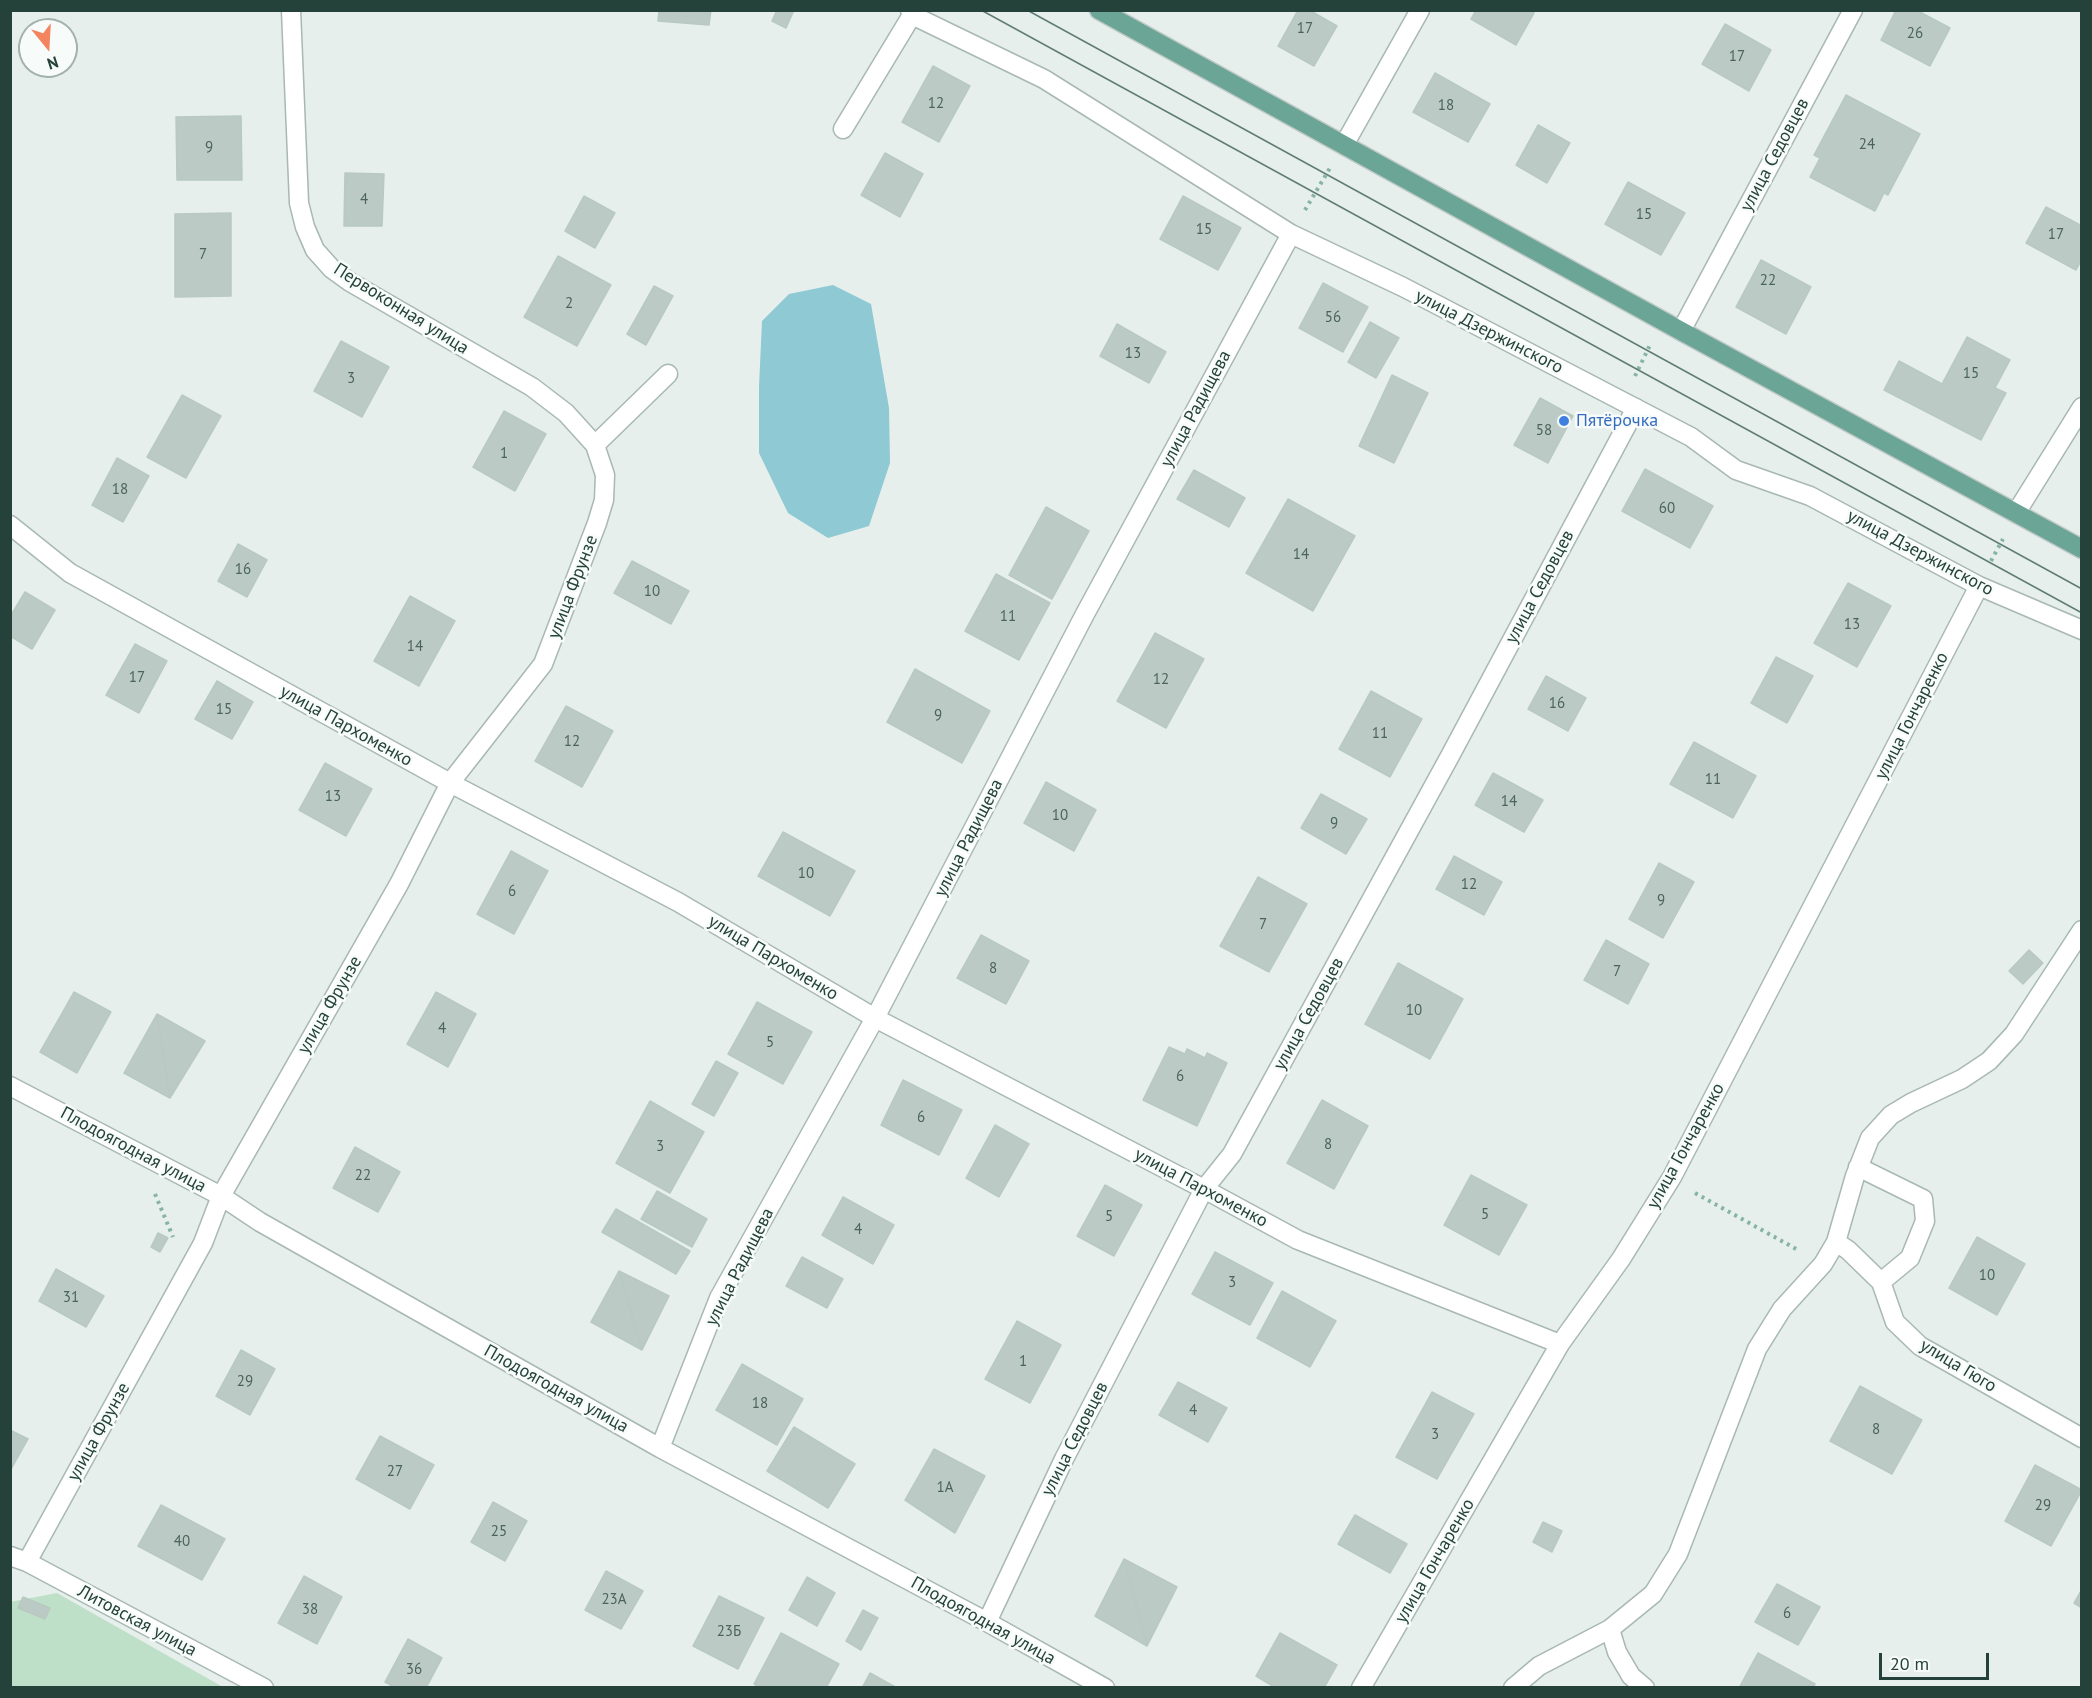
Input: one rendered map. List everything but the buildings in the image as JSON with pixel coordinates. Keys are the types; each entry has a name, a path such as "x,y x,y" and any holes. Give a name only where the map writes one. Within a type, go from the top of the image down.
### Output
{"main road":[{"path":"1099,10 1662,321 2082,549"}],"street":[{"name":"Первоконная улица","path":"291,10 299,203 305,227 315,250 332,269 350,282 532,387 567,413 595,445"},
{"path":"1344,145 1420,10"},
{"name":"улица Седовцев","path":"1681,331 1853,10"},
{"path":"843,129 911,13"},
{"name":"улица Дзержинского","path":"911,13 1044,79 1290,234 1403,287 1691,437 1736,470 1810,496 1979,586 2082,630"},
{"name":"улица Радищева","path":"660,1448 719,1298 875,1018 1085,614 1290,234"},
{"path":"595,445 668,374"},
{"name":"улица Седовцев","path":"987,1622 1064,1459 1204,1189 1232,1154 1450,756 1629,405"},
{"path":"2016,513 2082,407"},
{"name":"улица Фрунзе","path":"19,1559 188,1271 203,1243 222,1196 399,884 450,783 543,664 604,500 605,476 595,445"},
{"name":"улица Пархоменко","path":"10,525 70,573 450,783 678,902 875,1018 1298,1240 1560,1344"},
{"name":"улица Гончаренко","path":"1361,1688 1560,1344 1621,1259 1672,1177 1979,586"},
{"path":"1513,1688 1539,1666 1610,1629 1653,1594 1678,1554 1757,1348 1782,1309 1823,1264 1836,1242 1858,1167 1870,1138 1891,1115 1962,1079 1989,1061 2014,1034 2082,930"},
{"name":"Плодоягодная улица","path":"10,1086 222,1196 260,1222 660,1448 987,1622 1105,1688"},
{"path":"1858,1167 1923,1199 1925,1221 1910,1258 1881,1282"},
{"name":"улица Гюго","path":"1836,1242 1848,1250 1881,1282 1895,1322 1920,1346 2082,1438"},
{"name":"Литовская улица","path":"19,1559 264,1688"},
{"path":"1610,1629 1617,1652 1631,1676 1645,1688"}],"path":[{"path":"1290,234 1344,145"},
{"path":"1629,405 1662,321"},
{"path":"1979,586 2016,513"},
{"path":"137,1152 188,1271"},
{"path":"1690,1190 1823,1264"}],"green space":[{"path":"57,1593 223,1687 11,1687 10,1602"}],"water":[{"path":"833,285 871,304 889,408 890,463 869,526 828,538 788,513 759,453 759,387 762,321 789,294"}],"tram line":[{"path":"981,10 2082,613"},
{"path":"1027,10 2082,589"}],"place":[{"name":"Пятёрочка","path":"1564,421"}]}
